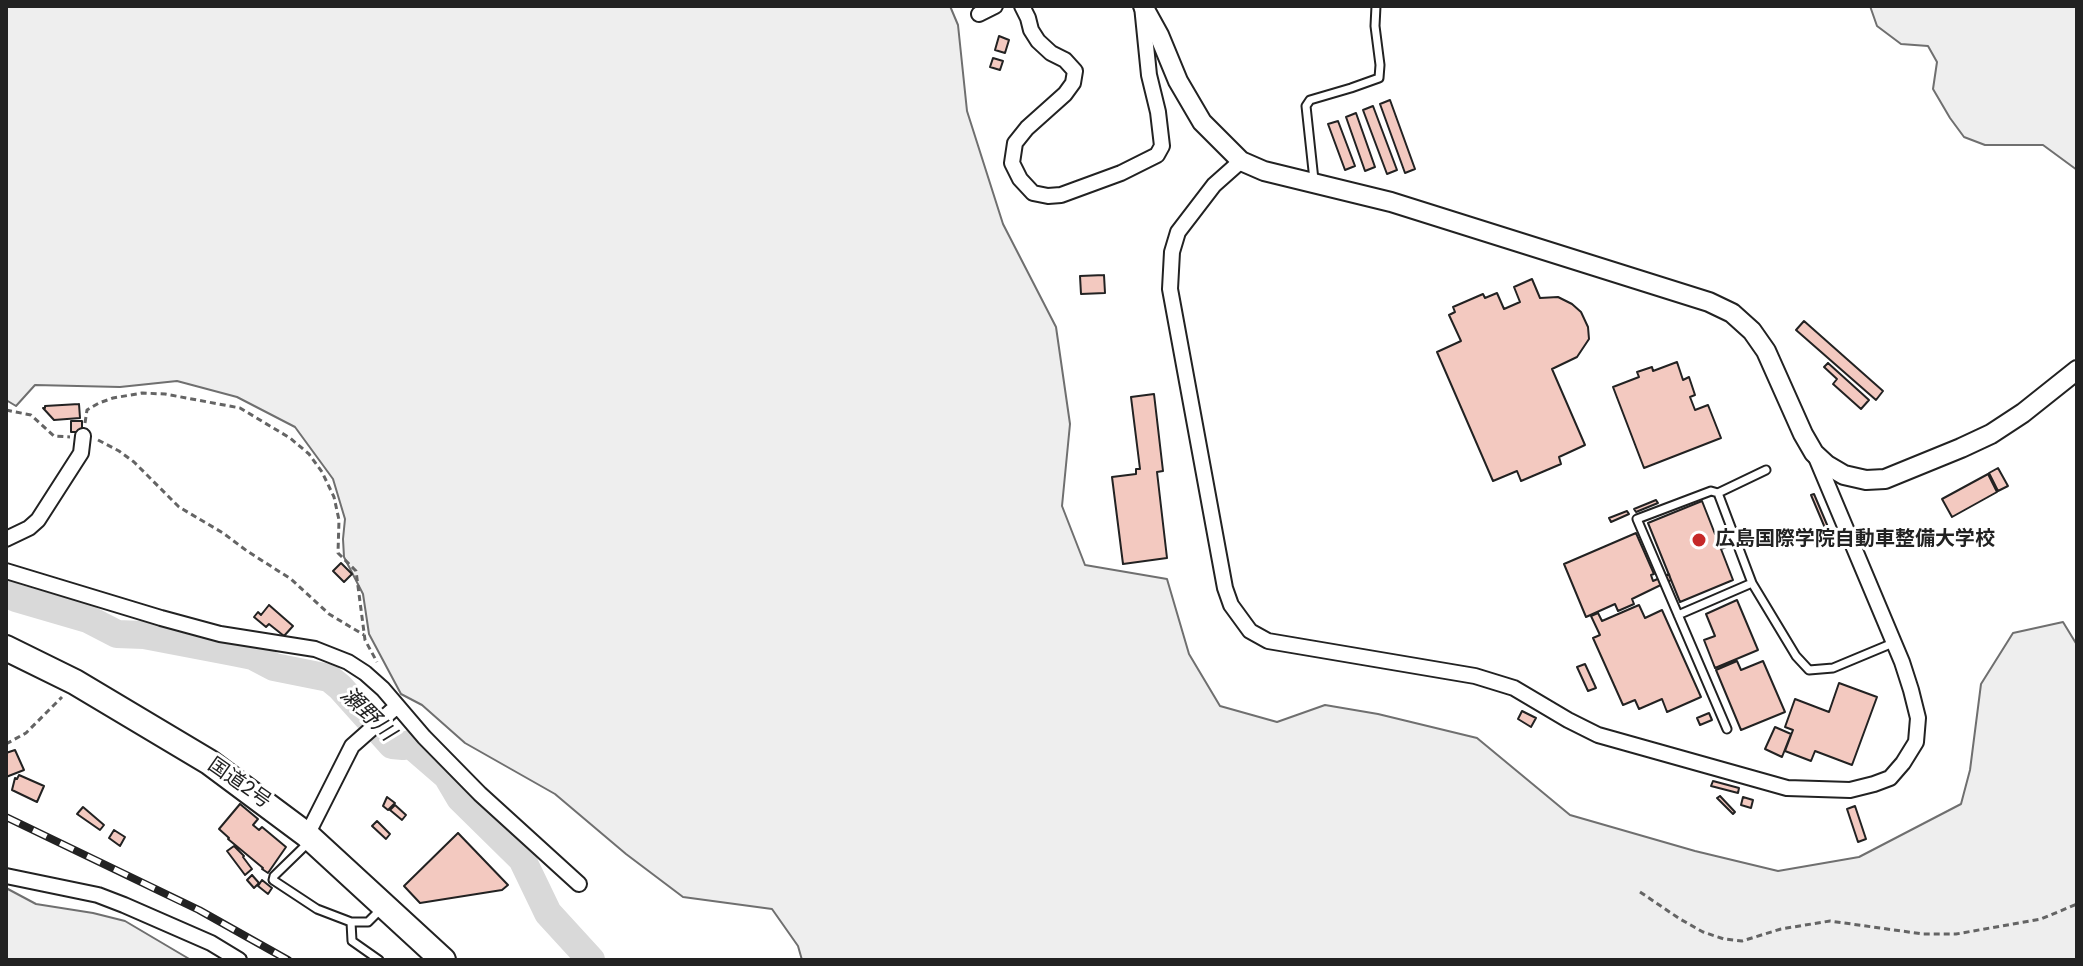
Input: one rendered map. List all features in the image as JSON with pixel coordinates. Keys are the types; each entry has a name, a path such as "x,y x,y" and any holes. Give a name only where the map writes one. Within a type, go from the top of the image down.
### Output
{"highway":[{"name":"国道2号","path":"6,648 75,682 209,762 309,837 443,960"}],"street":[{"path":"979,14 995,6"},
{"path":"1022,6 1038,41 1075,71 1073,83 1065,94 1015,143 1012,163 1020,179 1033,193 1048,196 1061,195 1132,169 1157,155 1162,146 1149,75 1142,6"},
{"path":"1142,6 1159,35 1178,81 1202,122 1241,161 1264,171 1391,202 1709,302 1732,313 1752,331 1766,351 1814,453 1911,690 1918,718 1916,742 1890,778 1850,790 1787,788 1598,735 1514,688 1475,676 1268,641 1250,631 1231,605 1225,588 1170,289 1172,252 1178,232 1214,185 1241,161"},
{"path":"1814,453 1844,475 1866,480 1885,479 1991,434 2077,370"},
{"path":"6,539 38,520 81,453 83,436"},
{"path":"6,571 220,634 315,649 348,662 383,689 424,737 480,794 579,884"},
{"path":"309,837 352,746 396,707"},
{"path":"6,876 98,895 167,922 239,960"}],"lane":[{"path":"1314,182 1306,106 1310,100 1379,78 1376,6"},
{"path":"1727,729 1637,519 1711,491 1718,493 1766,470"},
{"path":"1718,493 1752,583 1796,656 1809,670 1833,668 1893,643"},
{"path":"1678,615 1752,583"},
{"path":"309,837 273,880 317,909 351,922 368,922 384,906"},
{"path":"351,922 352,941 379,960"}],"path":[{"path":"83,436 87,410 92,406 113,398 142,393 165,394 240,408 290,438 309,454 334,497 339,520 338,553 356,571 364,635 379,664"},
{"path":"6,410 31,415 54,436 83,436 119,451 179,507 291,579 329,614 364,635"},
{"path":"6,744 26,733 75,682"},
{"path":"1640,892 1703,932 1742,941 1781,929 1830,921 1923,934 1956,934 2041,919 2077,904"}],"shaded area":[{"path":"6,6 950,6 958,25 967,111 1003,224 1056,327 1070,424 1062,506 1085,565 1167,579 1189,654 1220,706 1277,722 1325,705 1378,714 1477,738 1570,815 1778,871 1859,857 1961,804 1970,770 1981,684 2013,633 2063,622 2077,645 2077,960 802,960 798,946 772,909 683,897 555,794 465,743 422,705 401,694 369,634 363,594 344,557 345,519 333,479 295,427 237,397 177,381 120,387 35,385 16,406 6,400"},
{"path":"1870,6 2077,6 2077,170 2043,145 1985,145 1964,137 1933,89 1937,62 1928,46 1901,44 1877,26"},
{"path":"6,888 36,904 125,921 191,960 6,960"}],"building":[{"path":"999,36 1009,40 1005,53 995,50"},
{"path":"993,58 1003,61 1000,70 990,67"},
{"path":"1390,100 1415,169 1405,173 1380,104"},
{"path":"1373,106 1397,170 1387,174 1363,110"},
{"path":"1356,113 1375,167 1365,171 1346,117"},
{"path":"1338,121 1355,166 1345,170 1328,124"},
{"path":"1104,275 1105,293 1081,294 1080,276"},
{"path":"1532,279 1540,298 1558,297 1572,304 1581,312 1588,327 1589,339 1577,357 1552,369 1585,445 1559,457 1561,464 1521,481 1517,471 1493,481 1437,352 1461,341 1449,315 1455,312 1453,307 1483,294 1485,298 1497,293 1504,309 1520,302 1514,287"},
{"path":"1804,321 1883,391 1876,400 1796,330"},
{"path":"1677,362 1683,380 1689,377 1695,395 1690,397 1695,410 1708,405 1721,438 1644,468 1613,387 1639,377 1637,372 1652,367 1653,371"},
{"path":"1828,363 1869,400 1861,409 1833,384 1837,379 1824,367"},
{"path":"1154,394 1163,471 1157,472 1167,558 1123,564 1112,477 1136,474 1136,469 1140,469 1131,397"},
{"path":"79,404 80,418 54,420 43,408 45,406"},
{"path":"71,421 82,421 82,432 71,432"},
{"path":"1998,468 2008,486 1998,491 1989,473"},
{"path":"1988,474 1997,492 1952,517 1942,499"},
{"path":"1814,494 1828,527 1825,528 1811,495"},
{"path":"1656,500 1658,503 1636,512 1634,509"},
{"path":"1702,501 1715,534 1722,531 1729,546 1721,549 1733,580 1680,602 1648,523"},
{"path":"1627,511 1629,514 1611,522 1609,518"},
{"path":"1636,533 1654,574 1651,575 1653,581 1669,574 1671,580 1632,599 1634,604 1618,611 1615,604 1586,617 1564,564"},
{"path":"1822,533 1826,542 1816,547 1811,538"},
{"path":"341,563 352,574 344,582 333,571"},
{"path":"1737,600 1758,650 1715,668 1704,640 1715,636 1706,614"},
{"path":"269,605 293,626 284,636 254,617 258,612 261,615"},
{"path":"1639,605 1645,618 1662,610 1701,697 1667,712 1662,699 1639,709 1635,700 1623,705 1593,638 1600,635 1591,616 1598,613 1602,621"},
{"path":"1737,661 1741,670 1763,661 1785,712 1741,730 1716,670"},
{"path":"1585,664 1596,688 1588,691 1577,667"},
{"path":"1839,683 1877,697 1852,765 1815,751 1811,761 1785,751 1793,730 1785,727 1795,699 1829,712"},
{"path":"1522,711 1536,718 1531,727 1518,719"},
{"path":"1709,713 1712,720 1700,725 1697,718"},
{"path":"1775,727 1791,734 1782,757 1765,749"},
{"path":"15,750 24,770 6,777 6,753"},
{"path":"19,775 44,786 37,802 12,790"},
{"path":"1713,781 1739,788 1738,793 1711,786"},
{"path":"1720,796 1735,812 1733,814 1717,798"},
{"path":"387,797 395,803 388,810 383,806"},
{"path":"1743,797 1753,800 1751,808 1741,805"},
{"path":"240,804 258,819 253,825 259,830 262,827 286,847 268,873 219,829"},
{"path":"395,805 406,815 402,820 390,810"},
{"path":"1855,806 1866,839 1858,842 1847,809"},
{"path":"83,807 104,825 100,830 77,814"},
{"path":"377,821 390,834 386,839 372,826"},
{"path":"114,830 125,837 120,846 109,838"},
{"path":"458,833 508,885 502,890 420,903 404,886"},
{"path":"234,846 252,869 245,875 227,851"},
{"path":"252,875 259,883 254,888 247,880"},
{"path":"262,880 272,888 268,894 258,886"}],"waterway":[{"name":"瀬野川","path":"6,593 88,619 117,634 144,635 253,656 274,667 329,678 392,745 410,744 447,776 460,798 522,859 548,913 591,960"}],"railway":[{"path":"6,817 199,910 288,960"}],"place":[{"name":"広島国際学院自動車整備大学校","path":"1699,540"}]}
